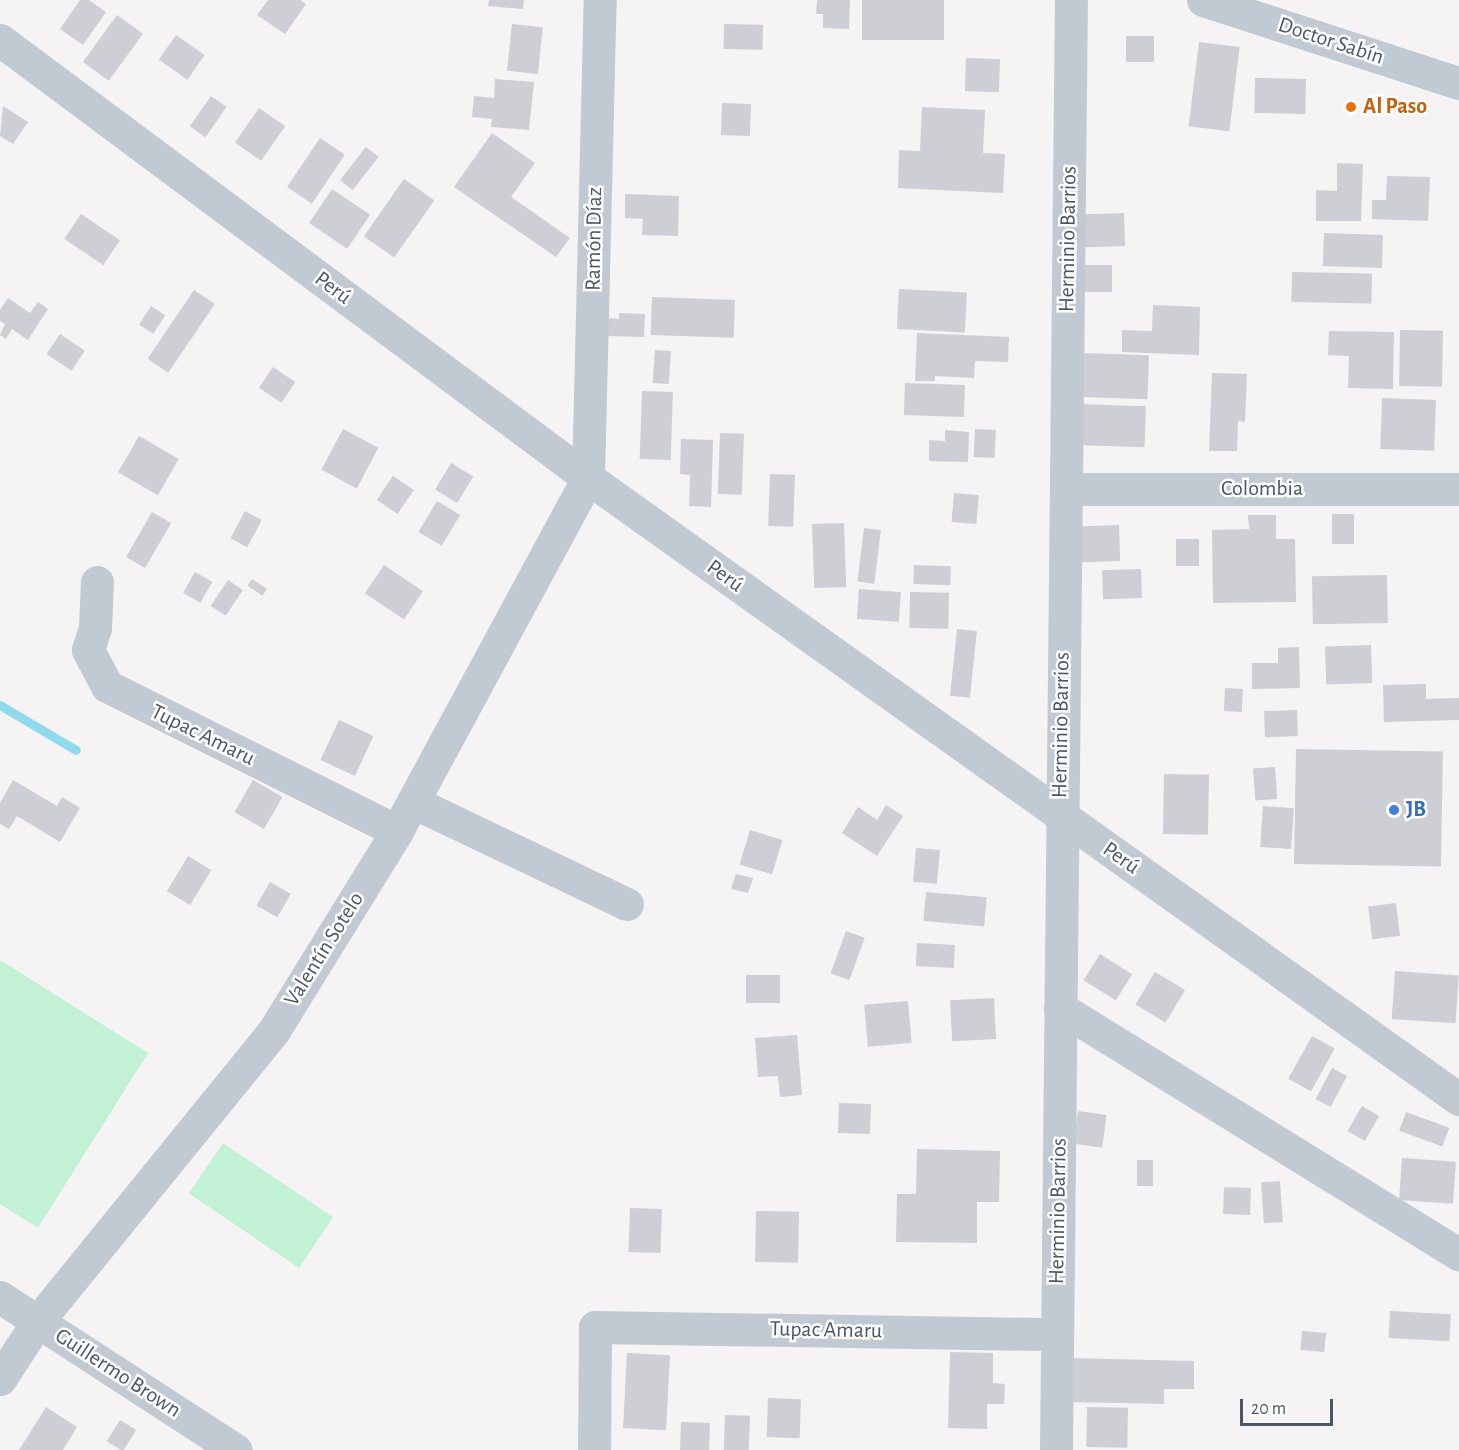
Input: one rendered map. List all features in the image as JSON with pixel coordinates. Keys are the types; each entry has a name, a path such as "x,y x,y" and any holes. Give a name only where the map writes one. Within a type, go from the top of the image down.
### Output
{"street":[{"name":"Ramón Díaz","path":"588,478 600,0"},
{"name":"Herminio Barrios","path":"1056,1450 1060,815 1071,0"},
{"name":"Doctor Sabín","path":"1203,0 1459,83"},
{"name":"Perú","path":"0,40 588,478 1459,1099"},
{"name":"Valentín Sotelo","path":"0,1380 38,1321 273,1032 397,831 588,478"},
{"name":"Colombia","path":"1066,489 1459,489"},
{"name":"Tupac Amaru","path":"97,582 95,628 88,650 107,686 397,831"},
{"path":"413,802 627,904"},
{"path":"1060,1008 1459,1254"},
{"name":"Guillermo Brown","path":"0,1297 236,1450"},
{"name":"Tupac Amaru","path":"594,1450 595,1327 1057,1334"}],"green space":[{"path":"0,960 148,1053 38,1228 0,1204"},
{"path":"223,1143 333,1217 299,1268 189,1194"}],"building":[{"path":"80,0 89,0 106,12 83,45 60,29"},
{"path":"268,0 300,0 306,4 285,34 257,15"},
{"path":"489,0 524,0 523,9 488,6"},
{"path":"817,0 850,0 849,29 823,28 823,14 816,14"},
{"path":"862,0 944,0 944,40 862,40"},
{"path":"117,15 143,34 109,81 83,62"},
{"path":"512,24 543,27 538,74 507,71"},
{"path":"724,24 763,25 763,50 724,49"},
{"path":"176,35 205,55 187,80 159,60"},
{"path":"1126,36 1154,36 1154,62 1126,62"},
{"path":"1199,42 1240,47 1229,131 1189,126"},
{"path":"966,58 1000,59 999,92 965,91"},
{"path":"1255,78 1306,79 1305,114 1254,113"},
{"path":"495,79 534,82 529,130 491,127 492,119 472,117 474,96 494,98"},
{"path":"211,96 227,107 205,137 190,126"},
{"path":"722,103 751,104 750,136 721,135"},
{"path":"3,106 28,122 13,144 0,136"},
{"path":"922,107 985,110 983,153 1005,154 1003,193 898,188 899,150 920,151"},
{"path":"259,108 285,126 261,161 235,142"},
{"path":"492,133 535,163 511,197 570,238 556,257 454,187"},
{"path":"320,138 345,155 312,204 287,187"},
{"path":"366,147 379,157 353,190 340,180"},
{"path":"1337,163 1363,164 1361,221 1316,221 1316,190 1337,191"},
{"path":"1387,176 1430,177 1428,221 1372,219 1372,200 1386,200"},
{"path":"404,179 434,200 394,258 364,236"},
{"path":"332,189 370,215 347,249 309,223"},
{"path":"625,194 679,196 678,236 642,235 643,219 625,218"},
{"path":"1124,213 1125,246 1072,248 1071,215"},
{"path":"81,214 120,240 103,265 64,239"},
{"path":"1324,233 1383,235 1382,268 1323,266"},
{"path":"1084,265 1112,265 1112,292 1084,292"},
{"path":"1292,272 1372,273 1371,303 1291,302"},
{"path":"899,289 967,293 965,333 897,329"},
{"path":"194,290 215,304 168,373 148,359"},
{"path":"652,297 735,300 734,338 651,335"},
{"path":"8,298 30,313 38,302 48,309 28,340 12,329 6,339 0,335 5,324 0,321 0,310"},
{"path":"1153,305 1200,307 1199,355 1122,352 1122,330 1152,331"},
{"path":"151,306 165,315 153,334 139,324"},
{"path":"619,313 645,314 644,337 606,336 607,318 619,319"},
{"path":"1400,330 1443,331 1442,387 1399,386"},
{"path":"1329,331 1394,332 1393,389 1348,388 1349,356 1328,355"},
{"path":"917,333 1009,337 1008,362 975,361 974,378 935,376 935,381 915,381"},
{"path":"60,334 85,351 71,371 47,354"},
{"path":"655,350 671,351 669,384 653,383"},
{"path":"1083,353 1149,355 1147,399 1081,397"},
{"path":"273,367 295,382 281,403 259,388"},
{"path":"1212,373 1247,374 1245,422 1238,421 1237,451 1209,451"},
{"path":"905,383 965,385 964,417 904,415"},
{"path":"642,391 673,392 671,460 640,459"},
{"path":"1382,398 1436,400 1434,451 1380,449"},
{"path":"1078,404 1146,406 1145,447 1077,445"},
{"path":"343,429 378,448 357,488 321,470"},
{"path":"975,429 996,430 995,458 974,457"},
{"path":"945,430 969,432 968,462 929,461 929,440 945,441"},
{"path":"720,433 744,434 742,495 718,494"},
{"path":"139,436 179,459 158,495 118,472"},
{"path":"681,439 713,440 711,507 689,506 690,475 680,474"},
{"path":"451,463 473,476 457,503 435,490"},
{"path":"770,474 795,475 793,527 768,526"},
{"path":"393,476 414,490 398,514 377,500"},
{"path":"954,493 979,495 976,524 951,522"},
{"path":"437,501 460,515 442,546 418,532"},
{"path":"245,511 262,520 247,547 230,538"},
{"path":"152,512 171,523 145,568 126,557"},
{"path":"1332,514 1354,514 1354,544 1332,544"},
{"path":"1248,515 1276,515 1276,539 1295,539 1296,602 1213,603 1212,530 1249,529"},
{"path":"844,523 846,587 814,588 812,524"},
{"path":"1119,525 1120,561 1073,563 1072,527"},
{"path":"864,528 881,530 874,584 857,582"},
{"path":"1176,539 1199,539 1199,566 1176,566"},
{"path":"384,565 423,591 404,619 365,593"},
{"path":"914,565 951,566 950,585 913,584"},
{"path":"1141,569 1142,598 1103,599 1102,570"},
{"path":"195,572 212,582 200,603 183,593"},
{"path":"1387,575 1388,623 1313,624 1312,576"},
{"path":"252,579 267,589 262,596 248,586"},
{"path":"228,580 243,590 226,616 211,606"},
{"path":"859,589 901,592 899,622 857,619"},
{"path":"910,592 949,593 948,629 909,628"},
{"path":"957,629 977,631 970,698 950,696"},
{"path":"1371,645 1372,683 1326,685 1325,647"},
{"path":"1299,647 1300,688 1252,689 1252,663 1278,663 1278,648"},
{"path":"1426,684 1426,699 1459,698 1459,720 1384,722 1383,685"},
{"path":"1225,688 1243,689 1242,712 1224,711"},
{"path":"1297,710 1298,736 1265,737 1264,711"},
{"path":"339,720 373,736 355,776 320,760"},
{"path":"1296,749 1443,752 1441,867 1294,864"},
{"path":"1275,767 1277,799 1255,800 1253,769"},
{"path":"1164,774 1209,775 1208,835 1163,834"},
{"path":"13,780 57,806 62,797 80,808 60,842 17,816 9,829 0,824 0,803"},
{"path":"253,780 282,797 264,829 234,812"},
{"path":"886,805 903,816 877,856 842,833 858,807 877,820"},
{"path":"1263,806 1294,808 1291,849 1260,847"},
{"path":"750,830 783,840 772,874 739,864"},
{"path":"916,848 940,850 937,884 913,882"},
{"path":"188,856 211,870 190,905 167,891"},
{"path":"736,874 753,878 748,893 731,889"},
{"path":"270,882 291,894 277,917 256,905"},
{"path":"926,892 987,897 984,926 923,921"},
{"path":"1396,903 1400,936 1372,939 1368,906"},
{"path":"846,931 865,938 849,980 831,973"},
{"path":"917,943 955,945 954,968 916,966"},
{"path":"1100,954 1132,974 1116,1000 1084,980"},
{"path":"1395,971 1459,975 1455,1023 1392,1019"},
{"path":"1155,972 1185,990 1165,1023 1135,1005"},
{"path":"746,975 780,975 780,1003 746,1003"},
{"path":"994,998 996,1039 952,1041 950,1000"},
{"path":"908,1001 912,1043 868,1047 864,1005"},
{"path":"797,1035 802,1095 780,1097 778,1076 758,1077 755,1038"},
{"path":"1312,1036 1335,1049 1311,1091 1288,1079"},
{"path":"1332,1068 1347,1076 1331,1107 1316,1099"},
{"path":"839,1103 871,1104 870,1134 838,1133"},
{"path":"1362,1106 1379,1116 1365,1141 1348,1131"},
{"path":"1078,1111 1107,1115 1102,1148 1073,1144"},
{"path":"1406,1112 1449,1128 1442,1147 1399,1131"},
{"path":"917,1149 1000,1151 999,1202 977,1202 977,1243 896,1242 897,1194 916,1194"},
{"path":"1402,1158 1456,1162 1453,1204 1399,1200"},
{"path":"1137,1160 1153,1160 1153,1186 1137,1186"},
{"path":"1280,1181 1283,1222 1264,1223 1261,1182"},
{"path":"1224,1187 1251,1188 1250,1215 1223,1214"},
{"path":"630,1208 662,1209 660,1253 628,1252"},
{"path":"756,1211 799,1212 798,1263 755,1262"},
{"path":"1390,1311 1451,1314 1450,1341 1389,1338"},
{"path":"1302,1331 1326,1333 1324,1352 1300,1350"},
{"path":"950,1352 993,1353 993,1383 1005,1384 1004,1404 987,1404 987,1429 948,1428"},
{"path":"627,1353 670,1355 666,1430 623,1428"},
{"path":"1069,1358 1194,1361 1194,1389 1164,1389 1164,1404 1067,1402"},
{"path":"768,1398 801,1399 800,1438 767,1437"},
{"path":"46,1407 77,1427 63,1450 19,1450"},
{"path":"1087,1407 1128,1408 1127,1448 1086,1447"},
{"path":"725,1415 750,1416 749,1450 724,1450"},
{"path":"120,1420 136,1430 124,1450 107,1441"},
{"path":"681,1422 710,1423 709,1450 680,1450"}],"waterway":[{"path":"0,705 76,750"}],"place":[{"name":"Al Paso","path":"1351,107"},
{"name":"JB","path":"1394,810"}]}
